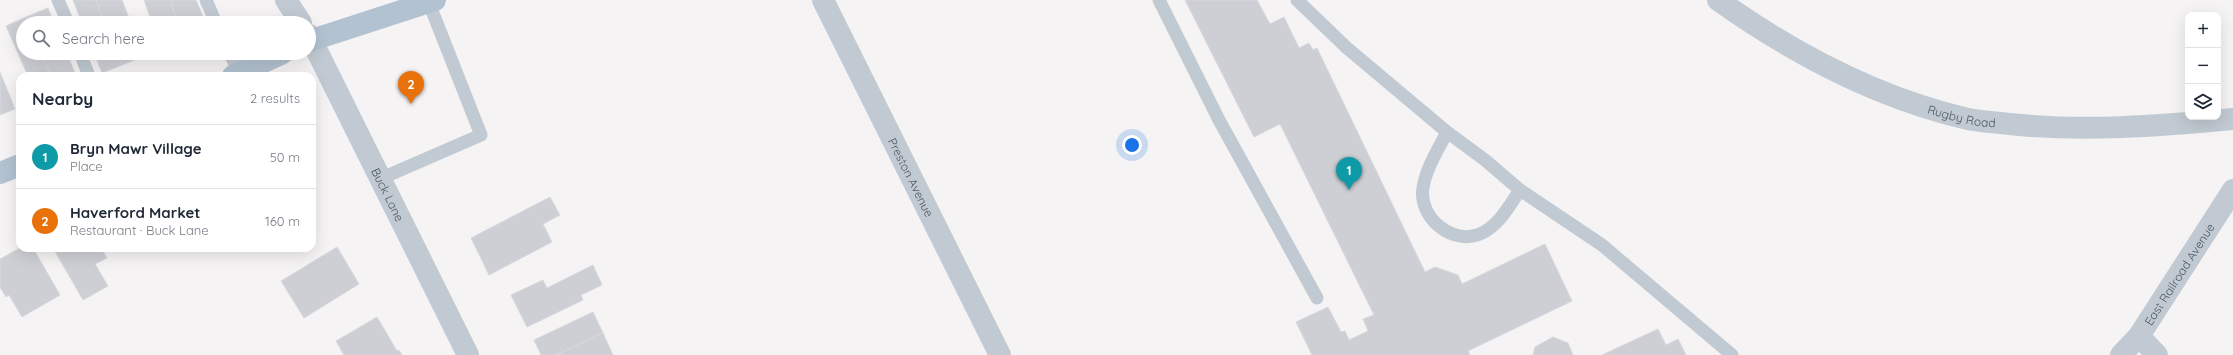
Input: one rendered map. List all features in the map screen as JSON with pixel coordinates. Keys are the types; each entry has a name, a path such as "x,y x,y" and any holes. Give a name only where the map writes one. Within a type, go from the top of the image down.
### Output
{"main road":[{"path":"316,19 432,2"},
{"path":"242,72 268,60"},
{"path":"0,173 16,167"}],"street":[{"name":"Preston Avenue","path":"823,0 1000,355"},
{"name":"Rugby Road","path":"1718,0 1749,22 1810,59 1867,86 1968,119 2042,128 2095,128 2177,124 2233,119"},
{"name":"Buck Lane","path":"316,52 382,178 468,355"},
{"name":"East Railroad Avenue","path":"2121,355 2139,336 2233,190"},
{"path":"2139,336 2157,355"}],"lane":[{"path":"58,0 65,16"},
{"path":"206,0 213,16"},
{"path":"1159,0 1219,120 1317,298"},
{"path":"1297,0 1347,48 1448,132 1486,160 1520,190 1602,244 1732,355"},
{"path":"382,178 482,135 432,2"},
{"path":"83,60 87,72"},
{"path":"232,60 235,72"},
{"path":"1448,132 1427,173 1422,189 1425,206 1433,221 1447,232 1463,236 1480,234 1496,225 1520,190"}],"building":[{"path":"73,0 96,0 102,16 79,16"},
{"path":"96,0 122,0 128,16 102,16"},
{"path":"144,0 170,0 176,16 150,16"},
{"path":"170,0 196,0 203,16 176,16"},
{"path":"1185,0 1257,0 1270,24 1284,17 1299,48 1309,43 1313,50 1317,48 1425,272 1435,267 1458,275 1462,284 1545,244 1572,301 1468,351 1470,355 1312,355 1296,322 1328,307 1341,332 1345,331 1349,340 1368,331 1363,319 1374,315 1280,124 1254,137"},
{"path":"48,8 51,16 28,16"},
{"path":"16,22 16,49 6,26"},
{"path":"21,60 44,60 49,72 26,72"},
{"path":"44,60 70,60 74,72 49,72"},
{"path":"97,60 120,60 122,65 102,72"},
{"path":"120,60 134,60 122,65"},
{"path":"0,72 15,109 0,115"},
{"path":"550,197 560,215 543,224 552,242 489,275 471,238"},
{"path":"337,247 359,284 304,318 281,281"},
{"path":"16,250 16,252 35,252 60,295 22,317 9,295 6,297 0,287 0,259"},
{"path":"55,252 103,252 107,258 95,264 108,286 83,300"},
{"path":"593,265 602,285 581,295 583,300 527,327 511,295 543,280 547,288"},
{"path":"593,312 603,333 556,355 541,355 534,340"},
{"path":"377,317 397,351 399,350 402,355 344,355 336,341"},
{"path":"1658,329 1666,345 1678,339 1686,355 1602,355"},
{"path":"603,333 613,355 556,355"},
{"path":"1553,337 1568,343 1573,355 1533,355 1535,347"}],"place":[{"name":"Haverford Market","path":"411,104"},
{"name":"Bryn Mawr Village","path":"1349,190"}]}
